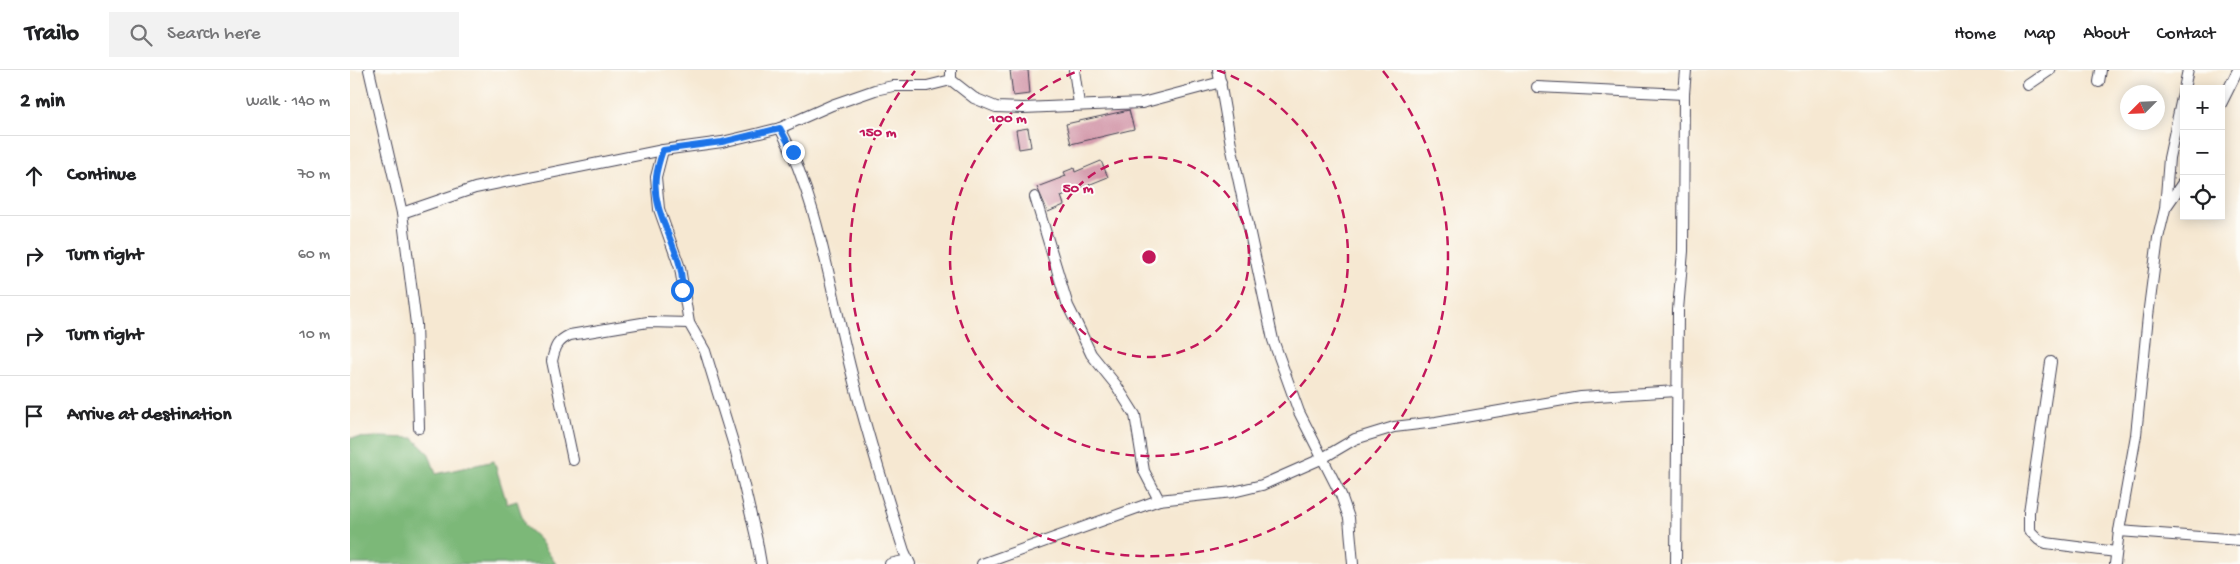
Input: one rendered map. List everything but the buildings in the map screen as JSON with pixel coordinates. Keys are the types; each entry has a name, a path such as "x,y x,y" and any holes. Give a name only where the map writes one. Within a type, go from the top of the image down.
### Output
{"street":[{"path":"369,70 402,213 416,324 419,428"},
{"path":"1074,70 1079,104"},
{"path":"1218,70 1232,150 1272,340 1299,412 1341,496 1349,518 1353,564"},
{"path":"1676,564 1678,310 1683,252 1684,94 1686,70"},
{"path":"2028,86 2050,70"},
{"path":"2099,82 2101,70"},
{"path":"2115,564 2119,530 2136,435 2148,316 2158,238 2165,209 2169,158 2188,70"},
{"path":"2225,96 2238,70"},
{"path":"402,213 475,188 663,150 722,142 780,128 832,105 875,90 893,86 926,86 951,75 974,98 996,107 1023,108 1079,104 1142,103 1221,82"},
{"path":"1537,87 1684,94"},
{"path":"780,128 793,152 821,240 863,417 909,562 890,564"},
{"path":"663,150 656,177 656,194 659,210 680,268 688,323 705,351 736,452 758,541 761,564"},
{"path":"2165,209 2180,187"},
{"path":"1036,197 1068,306 1091,354 1126,398 1135,415 1144,471 1158,500"},
{"path":"573,460 552,361 555,346 560,339 570,335 648,322 688,323"},
{"path":"2051,362 2029,512 2029,530 2039,540 2046,543 2116,552"},
{"path":"982,564 1158,500 1233,492 1262,485 1321,459 1355,439 1394,427 1436,422 1581,397 1677,391"},
{"path":"2119,530 2240,540"}],"green space":[{"path":"350,438 413,438 429,454 436,474 494,461 507,504 517,501 525,526 539,539 556,564 350,564"}],"route":[{"path":"682,290 683,280 680,268 659,210 656,194 656,177 663,150 722,142 780,128 793,152"}]}
